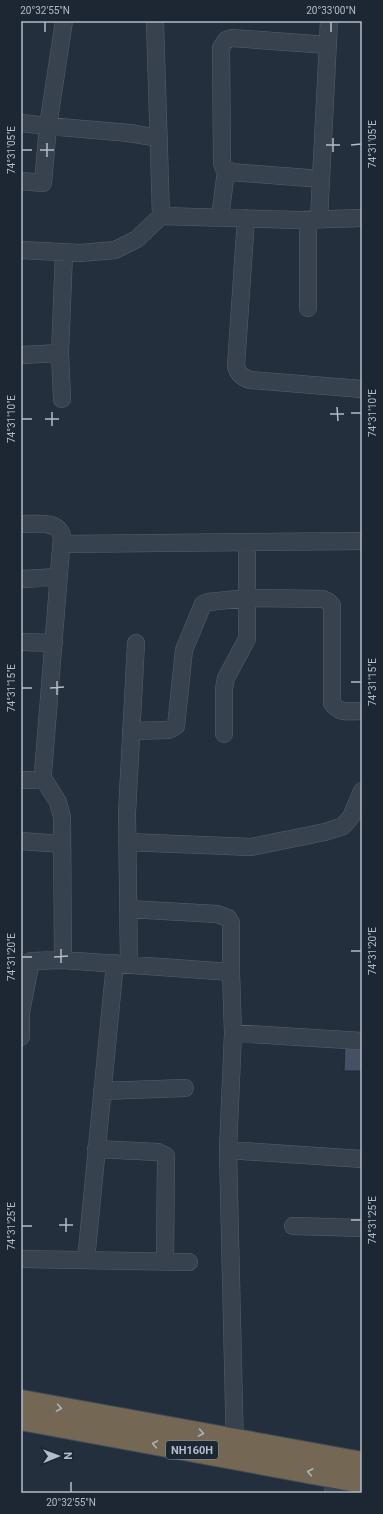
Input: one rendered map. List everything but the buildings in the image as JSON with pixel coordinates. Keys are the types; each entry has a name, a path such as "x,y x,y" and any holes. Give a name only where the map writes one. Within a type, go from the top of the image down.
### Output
{"highway":[{"name":"NH160H","path":"21,1402 235,1449 334,1485 362,1482"},
{"name":"NH160H","path":"21,1419 235,1449 362,1463"}],"street":[{"path":"21,181 43,183 44,155 64,21"},
{"path":"308,308 314,219 321,179 329,21"},
{"path":"155,22 161,216"},
{"path":"220,218 226,171 222,162 223,44 226,40 232,38 328,45"},
{"path":"21,122 48,126 129,133 159,138"},
{"path":"226,171 321,179"},
{"path":"21,250 80,253 115,250 137,239 161,216 314,219 362,218"},
{"path":"246,218 236,366 238,372 243,377 250,380 362,389"},
{"path":"62,399 60,353 64,253"},
{"path":"21,355 60,353"},
{"path":"21,524 55,526 61,530 62,544 43,778 58,802 61,810 63,960"},
{"path":"62,544 362,541"},
{"path":"224,734 225,683 247,639 247,542"},
{"path":"21,579 59,577"},
{"path":"131,731 169,730 176,726 184,650 200,609 208,602 248,598 323,599 329,602 332,606 332,703 336,709 340,711 362,711"},
{"path":"21,642 54,643"},
{"path":"86,1260 102,1091 122,963 128,909 127,842 136,643"},
{"path":"21,780 43,778"},
{"path":"127,842 251,847 325,832 343,826 351,817 362,791"},
{"path":"21,841 62,844"},
{"path":"128,909 217,914 228,918 231,923 233,1033 228,1150 235,1449"},
{"path":"21,1037 21,1012 31,961 63,960 122,963 231,972"},
{"path":"233,1033 362,1041"},
{"path":"102,1091 185,1088"},
{"path":"96,1149 158,1152 166,1156 165,1261"},
{"path":"228,1150 362,1159"},
{"path":"293,1226 362,1228"},
{"path":"21,1259 189,1262"}]}
